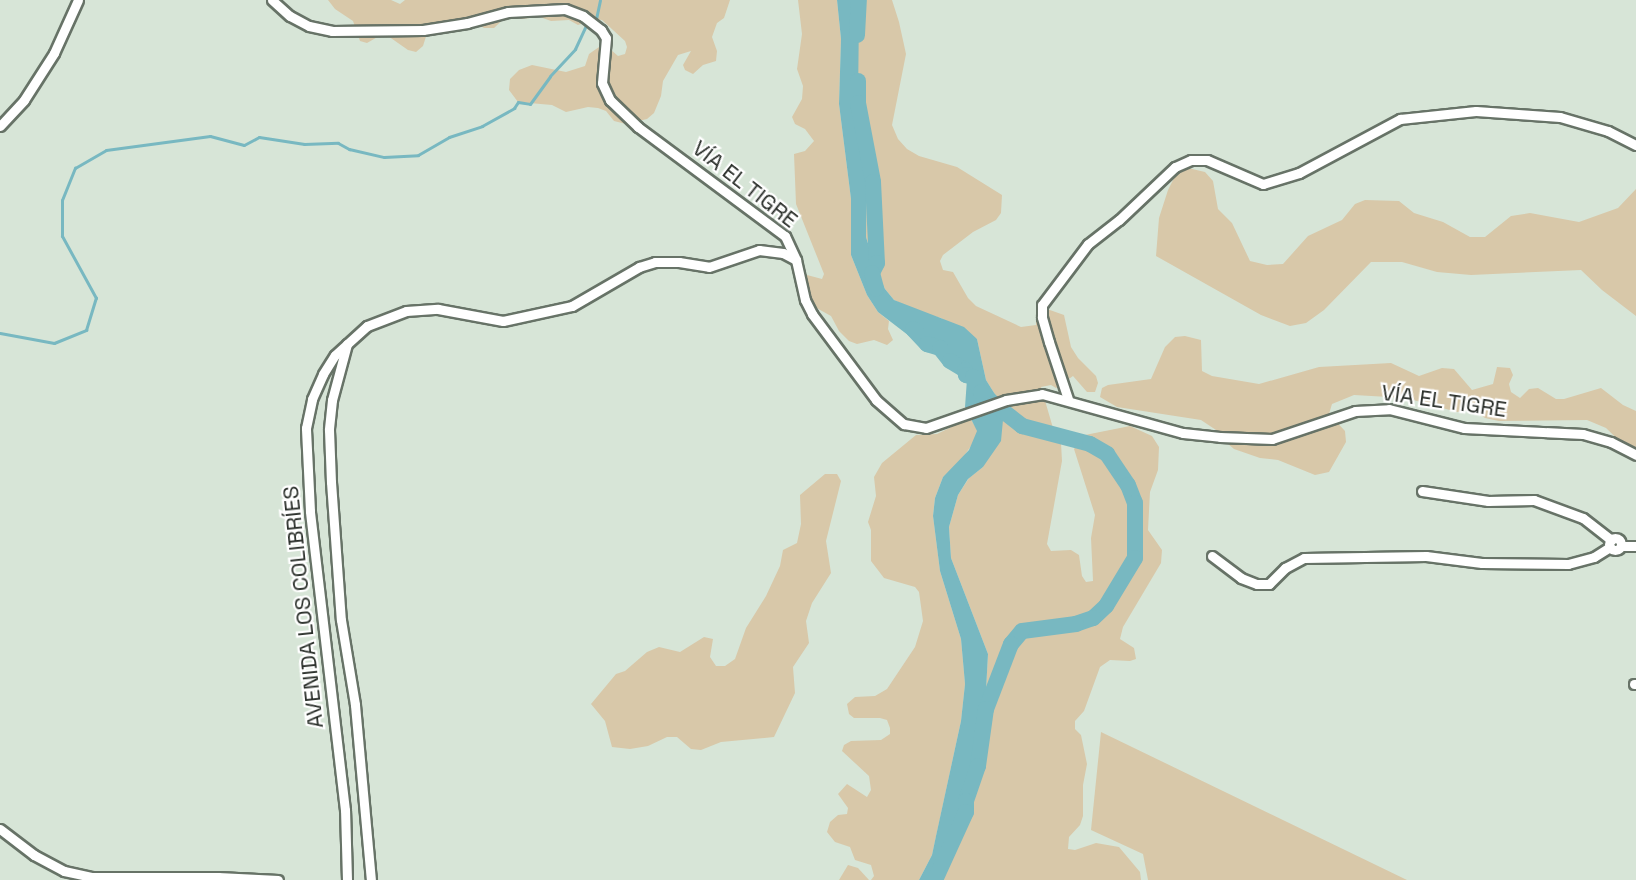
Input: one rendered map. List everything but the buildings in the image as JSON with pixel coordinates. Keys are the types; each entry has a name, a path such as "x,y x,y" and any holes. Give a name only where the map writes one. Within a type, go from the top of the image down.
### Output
{"street":[{"path":"0,126 24,100 54,53 78,0"},
{"name":"VÍA EL TIGRE","path":"272,0 290,16 309,26 332,31 423,30 467,23 508,12 565,9 583,16 601,30 606,38 602,82 610,100 638,127 773,225 791,245 805,300 812,314 886,411 914,428 926,428 1006,400 1042,394 1068,399 1154,426 1220,437 1272,438 1355,411 1389,410 1464,428 1583,434 1611,442 1636,455"},
{"path":"1068,399 1048,342 1042,317 1042,305 1088,244 1119,220 1175,167 1191,160 1207,160 1263,184 1299,173 1400,119 1476,111 1560,117 1608,131 1636,144"},
{"name":"AVENIDA LOS COLIBRÍES","path":"347,880 345,810 310,511 306,428 312,399 323,374 348,341 367,326 406,311 438,309 503,321 572,306 639,267 655,262 679,262 709,267 759,250 783,253 796,260"},
{"name":"AVENIDA LOS COLIBRÍES","path":"348,341 332,400 329,430 330,461 341,620 355,705 371,880"},
{"path":"1422,491 1488,501 1534,500 1583,518 1616,550 1621,546 1636,546"},
{"path":"1212,556 1241,578 1269,584 1285,568 1304,558 1426,556 1482,563 1568,564 1594,557 1610,543"},
{"path":"0,829 34,855 54,866 92,878 218,877 278,880"}],"shaded area":[{"path":"328,0 391,0 400,4 405,0 730,0 724,18 717,23 712,37 717,51 716,61 703,65 693,74 685,70 683,65 691,51 678,55 663,81 661,96 654,113 647,119 626,124 614,121 606,111 598,108 588,107 566,112 552,105 518,102 509,90 510,79 519,70 532,65 566,72 585,66 589,54 599,47 610,49 618,56 625,54 627,47 625,41 602,20 596,19 578,25 569,20 551,21 540,17 521,19 508,15 494,28 484,28 468,18 430,24 423,46 416,52 408,50 388,36 381,35 367,43 360,41 353,21 335,9"},
{"path":"798,0 837,0 841,39 839,104 851,199 851,255 867,295 878,312 889,321 888,329 893,340 887,345 874,340 857,344 849,341 839,331 831,316 813,306 804,282 807,275 822,279 824,274 796,204 794,154 805,151 814,141 805,129 795,124 792,117 802,99 803,86 797,69 802,34"},
{"path":"857,0 892,0 899,22 906,54 892,125 898,139 907,149 919,156 957,167 1002,195 1001,213 996,220 973,232 943,255 940,261 943,270 953,272 968,298 976,306 1021,327 1036,325 1036,312 1047,309 1064,315 1071,347 1078,358 1096,376 1098,383 1095,392 1087,392 1073,376 1056,388 1051,385 1041,387 1053,428 1061,443 1062,461 1047,544 1051,551 1071,550 1079,555 1082,576 1086,582 1093,581 1091,538 1095,515 1074,449 1085,435 1130,426 1152,436 1159,447 1158,470 1150,492 1148,530 1162,550 1161,563 1123,627 1120,639 1134,648 1136,659 1110,660 1100,667 1084,711 1075,721 1075,729 1081,735 1087,764 1083,785 1083,816 1080,825 1069,837 1068,849 1075,850 1096,843 1119,847 1140,872 1141,880 935,880 953,845 978,766 985,709 988,654 951,558 949,527 958,495 969,478 983,467 996,396 986,380 977,339 941,318 919,312 894,300 885,289 877,272 866,237 867,156 858,103"},
{"path":"1188,168 1205,172 1213,181 1218,209 1232,223 1250,261 1267,265 1283,264 1308,236 1342,220 1355,204 1365,200 1399,201 1414,213 1443,222 1470,237 1485,237 1511,216 1530,213 1579,222 1618,208 1636,189 1636,316 1602,290 1581,270 1471,275 1437,272 1402,262 1371,262 1324,310 1306,323 1290,326 1261,315 1156,256 1159,218 1168,190 1175,176"},
{"path":"1185,336 1201,340 1202,371 1212,376 1259,384 1319,367 1391,363 1419,376 1442,368 1454,369 1472,390 1493,384 1497,367 1510,368 1513,375 1509,384 1511,392 1520,398 1529,389 1538,388 1556,399 1564,399 1601,388 1623,405 1636,411 1636,457 1606,428 1587,420 1499,421 1485,418 1473,410 1457,412 1406,398 1354,395 1332,404 1329,414 1345,431 1346,442 1329,472 1315,475 1278,460 1260,458 1234,449 1221,438 1216,430 1201,420 1117,407 1100,397 1102,388 1108,385 1151,379 1165,347 1175,337"},
{"path":"970,418 978,431 976,439 959,463 943,477 935,498 933,516 940,571 961,639 965,684 961,721 932,855 919,880 871,880 874,876 871,865 855,860 850,847 835,842 827,832 830,822 838,815 847,814 848,808 838,794 847,784 867,797 871,790 869,776 842,751 844,745 851,741 881,740 890,734 890,728 887,720 880,718 854,718 849,714 847,704 855,697 875,696 887,689 915,647 923,621 919,592 915,587 884,578 871,561 871,530 868,522 876,496 874,477 882,463 916,435 937,434"},
{"path":"825,474 837,474 841,481 826,541 831,573 812,603 806,621 809,643 793,667 795,693 774,737 721,742 701,750 691,749 677,737 667,737 648,746 630,749 612,747 605,721 591,704 616,674 625,671 647,652 659,647 680,652 704,637 713,639 710,657 716,666 725,666 735,659 746,628 766,596 780,566 783,550 797,543 801,524 800,495"},
{"path":"1101,732 1407,880 1148,880 1143,854 1091,830"},
{"path":"848,865 858,868 869,880 839,880"}],"water":[{"path":"837,0 857,0 859,12 858,103 867,156 866,237 877,272 885,289 894,300 964,327 977,339 986,380 996,396 1003,420 1001,441 983,467 968,479 958,495 949,527 951,558 988,654 985,709 978,766 953,845 935,880 919,880 932,855 961,721 965,684 961,639 940,571 933,516 935,498 943,477 969,450 977,431 965,407 967,379 958,358 946,350 917,342 878,312 867,295 851,255 851,199 839,104 841,39"}],"waterway":[{"path":"593,20 596,19 600,0"},
{"path":"857,35 859,0"},
{"path":"0,333 54,343 86,330 96,298 62,236 62,200 75,168 106,150 210,136 244,145 259,137 304,144 338,143 349,149 384,157 418,155 449,137 482,126 514,108 518,102 530,104 550,76 575,49 587,23"},
{"path":"858,81 858,103 873,182 877,263 872,273 876,288"},
{"path":"913,329 927,344 940,348 950,361 965,370 966,375 973,377 981,392 1022,426 1090,444 1107,454 1128,485 1135,503 1135,558 1106,606 1093,618 1076,624 1022,631 1011,644 986,709 978,766 966,801 966,812 935,880"}]}
